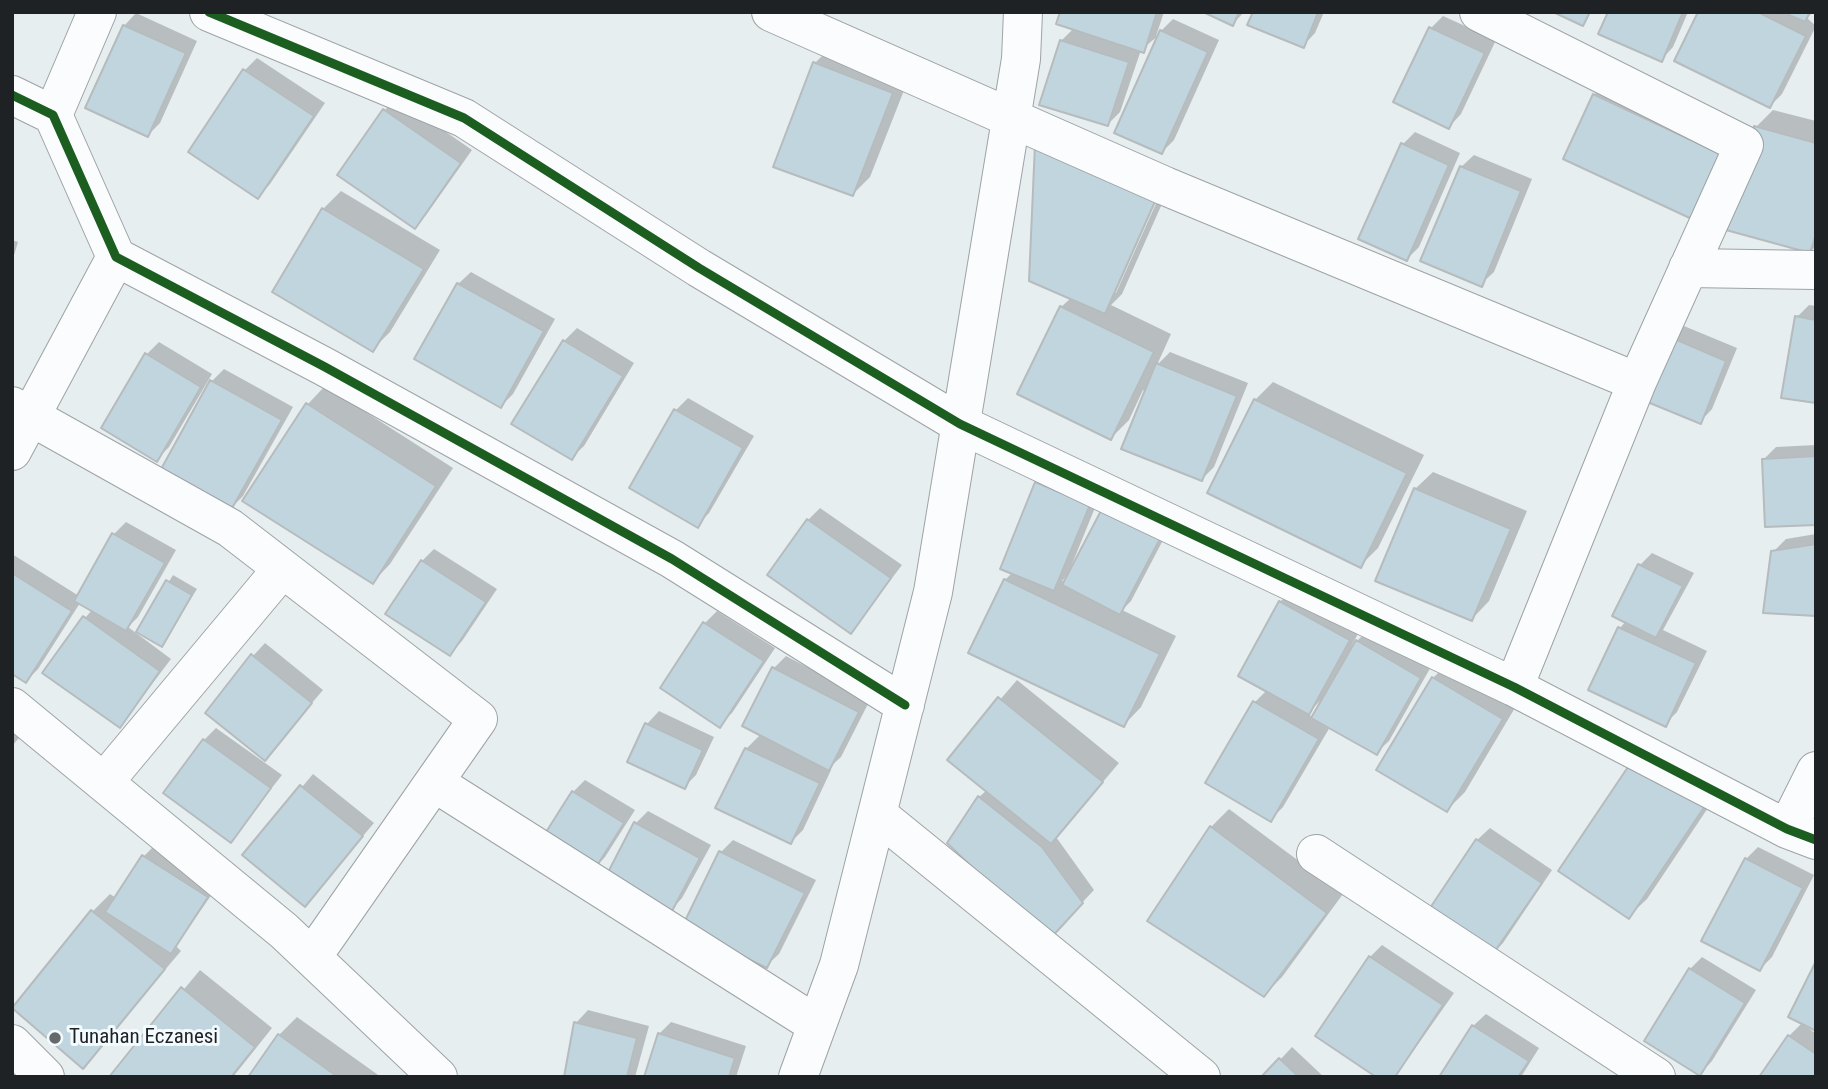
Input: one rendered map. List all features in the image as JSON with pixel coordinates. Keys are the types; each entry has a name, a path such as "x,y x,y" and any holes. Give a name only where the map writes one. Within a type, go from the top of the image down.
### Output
{"street":[{"path":"53,115 97,12"},
{"path":"209,12 464,118 699,268 960,424 1514,687 1802,835 1816,771"},
{"path":"771,12 1165,186 1637,382"},
{"path":"798,1077 839,965 933,592 1020,59 1023,12"},
{"path":"1479,12 1744,145 1637,382 1514,687"},
{"path":"12,95 53,115 116,257 325,367 672,559 905,705"},
{"path":"12,451 22,412 116,257"},
{"path":"1688,268 1816,270"},
{"path":"22,412 230,528 478,719 312,957"},
{"path":"104,782 282,569"},
{"path":"12,707 312,957 438,1077"},
{"path":"435,783 817,1025"},
{"path":"877,814 1200,1077"},
{"path":"1315,853 1656,1077"},
{"path":"12,1044 45,1077"}],"building":[{"path":"1060,12 1157,12 1144,53 1056,24"},
{"path":"1203,12 1239,12 1233,26"},
{"path":"1253,12 1318,12 1304,48 1247,25"},
{"path":"1553,12 1590,12 1583,26"},
{"path":"1608,12 1683,12 1662,62 1598,34"},
{"path":"1698,12 1758,12 1806,36 1770,108 1674,61"},
{"path":"1782,12 1810,12 1805,22"},
{"path":"123,25 186,53 148,137 85,108"},
{"path":"1429,27 1485,53 1449,129 1393,102"},
{"path":"1160,30 1208,52 1162,154 1114,133"},
{"path":"1060,40 1129,62 1108,126 1039,105"},
{"path":"813,62 893,93 853,196 773,167"},
{"path":"243,69 314,116 258,199 188,152"},
{"path":"1593,94 1725,156 1694,220 1563,159"},
{"path":"383,109 461,163 415,229 337,175"},
{"path":"1754,126 1816,143 1816,234 1810,253 1726,230"},
{"path":"1401,143 1449,165 1407,261 1358,239"},
{"path":"1035,144 1157,197 1105,314 1029,281"},
{"path":"1460,166 1521,191 1482,287 1420,261"},
{"path":"322,208 424,269 373,352 272,292"},
{"path":"457,283 544,331 501,408 414,359"},
{"path":"1060,306 1154,352 1111,440 1017,394"},
{"path":"1795,316 1816,320 1816,403 1781,398"},
{"path":"1670,337 1726,361 1701,424 1645,401"},
{"path":"563,340 623,376 572,460 511,424"},
{"path":"145,353 201,387 157,462 101,428"},
{"path":"1156,363 1237,396 1202,481 1121,449"},
{"path":"210,380 282,420 231,510 160,471"},
{"path":"1254,399 1407,473 1361,568 1207,493"},
{"path":"306,403 436,486 373,584 242,501"},
{"path":"674,409 743,448 698,528 629,488"},
{"path":"1816,456 1816,525 1765,527 1762,459"},
{"path":"1035,482 1090,505 1054,591 1000,569"},
{"path":"1414,488 1511,529 1472,621 1375,581"},
{"path":"1104,505 1162,535 1120,615 1062,585"},
{"path":"807,519 891,578 851,634 767,575"},
{"path":"112,533 165,563 126,631 74,601"},
{"path":"1816,544 1816,616 1763,613 1771,551"},
{"path":"421,560 486,602 450,656 385,614"},
{"path":"1638,564 1683,586 1656,638 1612,616"},
{"path":"12,573 72,611 26,683 12,674"},
{"path":"1004,579 1160,654 1124,727 968,653"},
{"path":"166,580 192,595 162,647 136,632"},
{"path":"1279,601 1350,640 1309,715 1238,676"},
{"path":"83,616 160,671 120,728 42,673"},
{"path":"703,622 764,661 720,728 660,688"},
{"path":"1618,627 1696,663 1666,727 1588,690"},
{"path":"1356,640 1421,678 1377,755 1311,718"},
{"path":"251,654 312,703 265,761 205,713"},
{"path":"772,667 859,712 829,771 742,726"},
{"path":"1432,677 1503,719 1447,812 1376,770"},
{"path":"998,697 1103,782 1051,844 947,760"},
{"path":"1253,701 1319,739 1271,822 1205,783"},
{"path":"645,723 703,750 685,789 627,762"},
{"path":"203,739 271,788 231,843 163,793"},
{"path":"745,748 820,783 791,844 715,808"},
{"path":"1634,758 1705,806 1629,919 1558,871"},
{"path":"300,785 363,836 305,907 242,855"},
{"path":"572,791 624,823 593,872 541,840"},
{"path":"978,796 1042,847 1083,903 1049,940 947,843"},
{"path":"634,822 700,858 671,913 605,878"},
{"path":"1210,826 1327,913 1264,997 1147,921"},
{"path":"1476,839 1542,883 1491,957 1426,914"},
{"path":"719,851 805,893 767,968 682,927"},
{"path":"142,855 208,897 171,954 105,912"},
{"path":"1745,858 1803,888 1760,971 1701,941"},
{"path":"91,910 165,969 83,1069 12,1008"},
{"path":"1369,956 1443,1005 1395,1077 1376,1077 1315,1036"},
{"path":"1816,961 1816,1031 1788,1017"},
{"path":"1689,968 1745,1003 1700,1076 1644,1041"},
{"path":"181,987 255,1047 231,1077 109,1077"},
{"path":"574,1022 637,1038 627,1077 564,1077"},
{"path":"1472,1025 1529,1061 1518,1077 1439,1077"},
{"path":"658,1033 735,1058 729,1077 644,1077"},
{"path":"278,1034 338,1077 248,1077"},
{"path":"1788,1035 1816,1054 1816,1077 1759,1077"},
{"path":"1279,1058 1299,1077 1261,1077"}],"cycle path":[{"path":"209,12 464,118 699,268 960,424 1514,687 1787,829 1816,840"},
{"path":"12,95 53,115 116,257 325,367 672,559 905,705"}],"place":[{"name":"Tunahan Eczanesi","path":"55,1038"}]}
